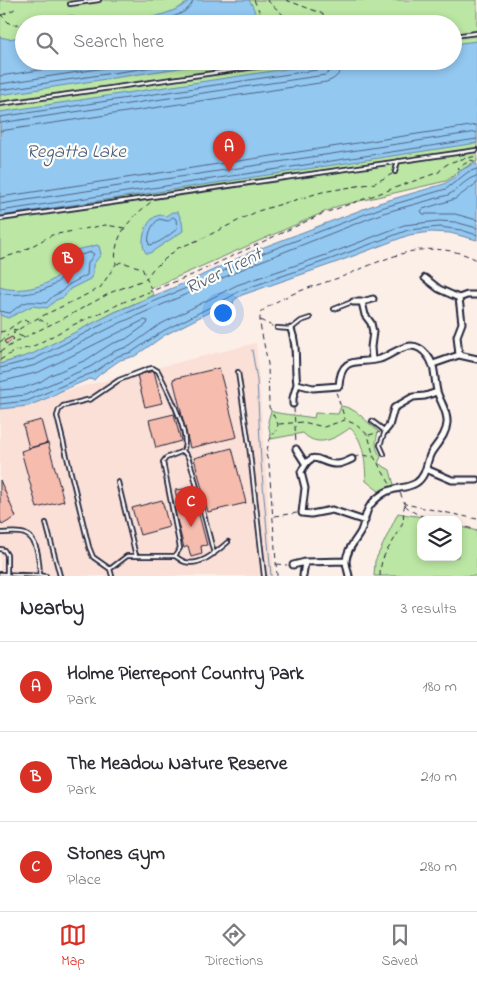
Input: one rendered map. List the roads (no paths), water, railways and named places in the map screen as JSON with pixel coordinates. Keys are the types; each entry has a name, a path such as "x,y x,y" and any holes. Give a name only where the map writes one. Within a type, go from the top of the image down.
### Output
{"street":[{"path":"425,278 439,290 459,298 467,295 477,295"},
{"path":"459,298 462,323 457,336 459,355"},
{"path":"354,302 373,299"},
{"path":"362,302 365,315 371,323 373,332 372,360"},
{"path":"291,329 296,341 294,362 297,384 293,404"},
{"path":"297,384 313,388 336,386 348,365 360,360 381,359 398,348 407,346 418,348 427,354 432,364 438,392 446,413 448,422 445,433 431,453 426,469 417,483 393,489 383,494 368,509 360,533 350,547 346,561 349,576"},
{"path":"432,364 459,355 477,359"},
{"path":"385,431 389,426 394,408 413,397 438,392"},
{"path":"296,450 306,463"},
{"path":"352,459 338,464 316,458 306,463 301,472 305,488 302,514 332,510 365,521"},
{"path":"426,469 452,480 477,480"},
{"path":"293,565 305,562 346,561"},
{"path":"303,576 305,562"}],"lane":[{"path":"70,4 99,0"},
{"path":"462,35 477,33"},
{"path":"0,104 235,70"},
{"path":"0,219 477,150"},
{"path":"395,172 398,161"},
{"path":"334,309 354,302"},
{"path":"277,328 291,329 310,318"},
{"path":"112,576 110,569 93,557 88,547 58,424 59,410 63,406 91,399 119,380 148,369 154,368 158,371 177,411 185,442 183,450 191,466 214,554"},
{"path":"238,372 249,445 264,576"},
{"path":"372,421 385,431 380,445 384,454"},
{"path":"175,556 180,548 163,462 166,458 183,450"},
{"path":"118,482 136,556"},
{"path":"46,523 60,576"},
{"path":"0,534 20,533 32,539 39,560 40,575"},
{"path":"110,569 127,556 175,556 185,562 199,562 214,554 228,542"},
{"path":"0,549 4,550 7,555 7,574"},
{"path":"0,574 46,576"}],"water":[{"path":"190,0 249,0 256,15 160,15 181,7"},
{"path":"0,37 9,39 15,38 15,70 166,70 0,95"},
{"name":"Regatta Lake","path":"477,41 477,143 0,216 0,112 279,70 462,70 462,43"},
{"name":"River Trent","path":"473,164 477,164 477,240 450,233 431,232 409,235 242,295 234,300 233,304 229,302 165,335 135,356 120,360 94,380 89,379 28,406 0,409 0,364 32,354 115,312 194,279 251,252 379,203 444,184 459,174 458,172"},
{"path":"172,212 178,212 183,231 150,253 146,253 143,241 146,227 154,217 166,216"},
{"path":"97,245 101,254 93,265 93,274 90,279 70,289 64,297 56,300 47,308 32,306 8,318 0,315 0,287 22,289 47,283 59,274 71,253"}],"waterway":[{"path":"252,350 257,380 261,462 271,576"}],"place":[{"name":"Holme Pierrepont Country Park","path":"229,172"},
{"name":"The Meadow Nature Reserve","path":"68,284"},
{"name":"Stones Gym","path":"191,527"}]}
